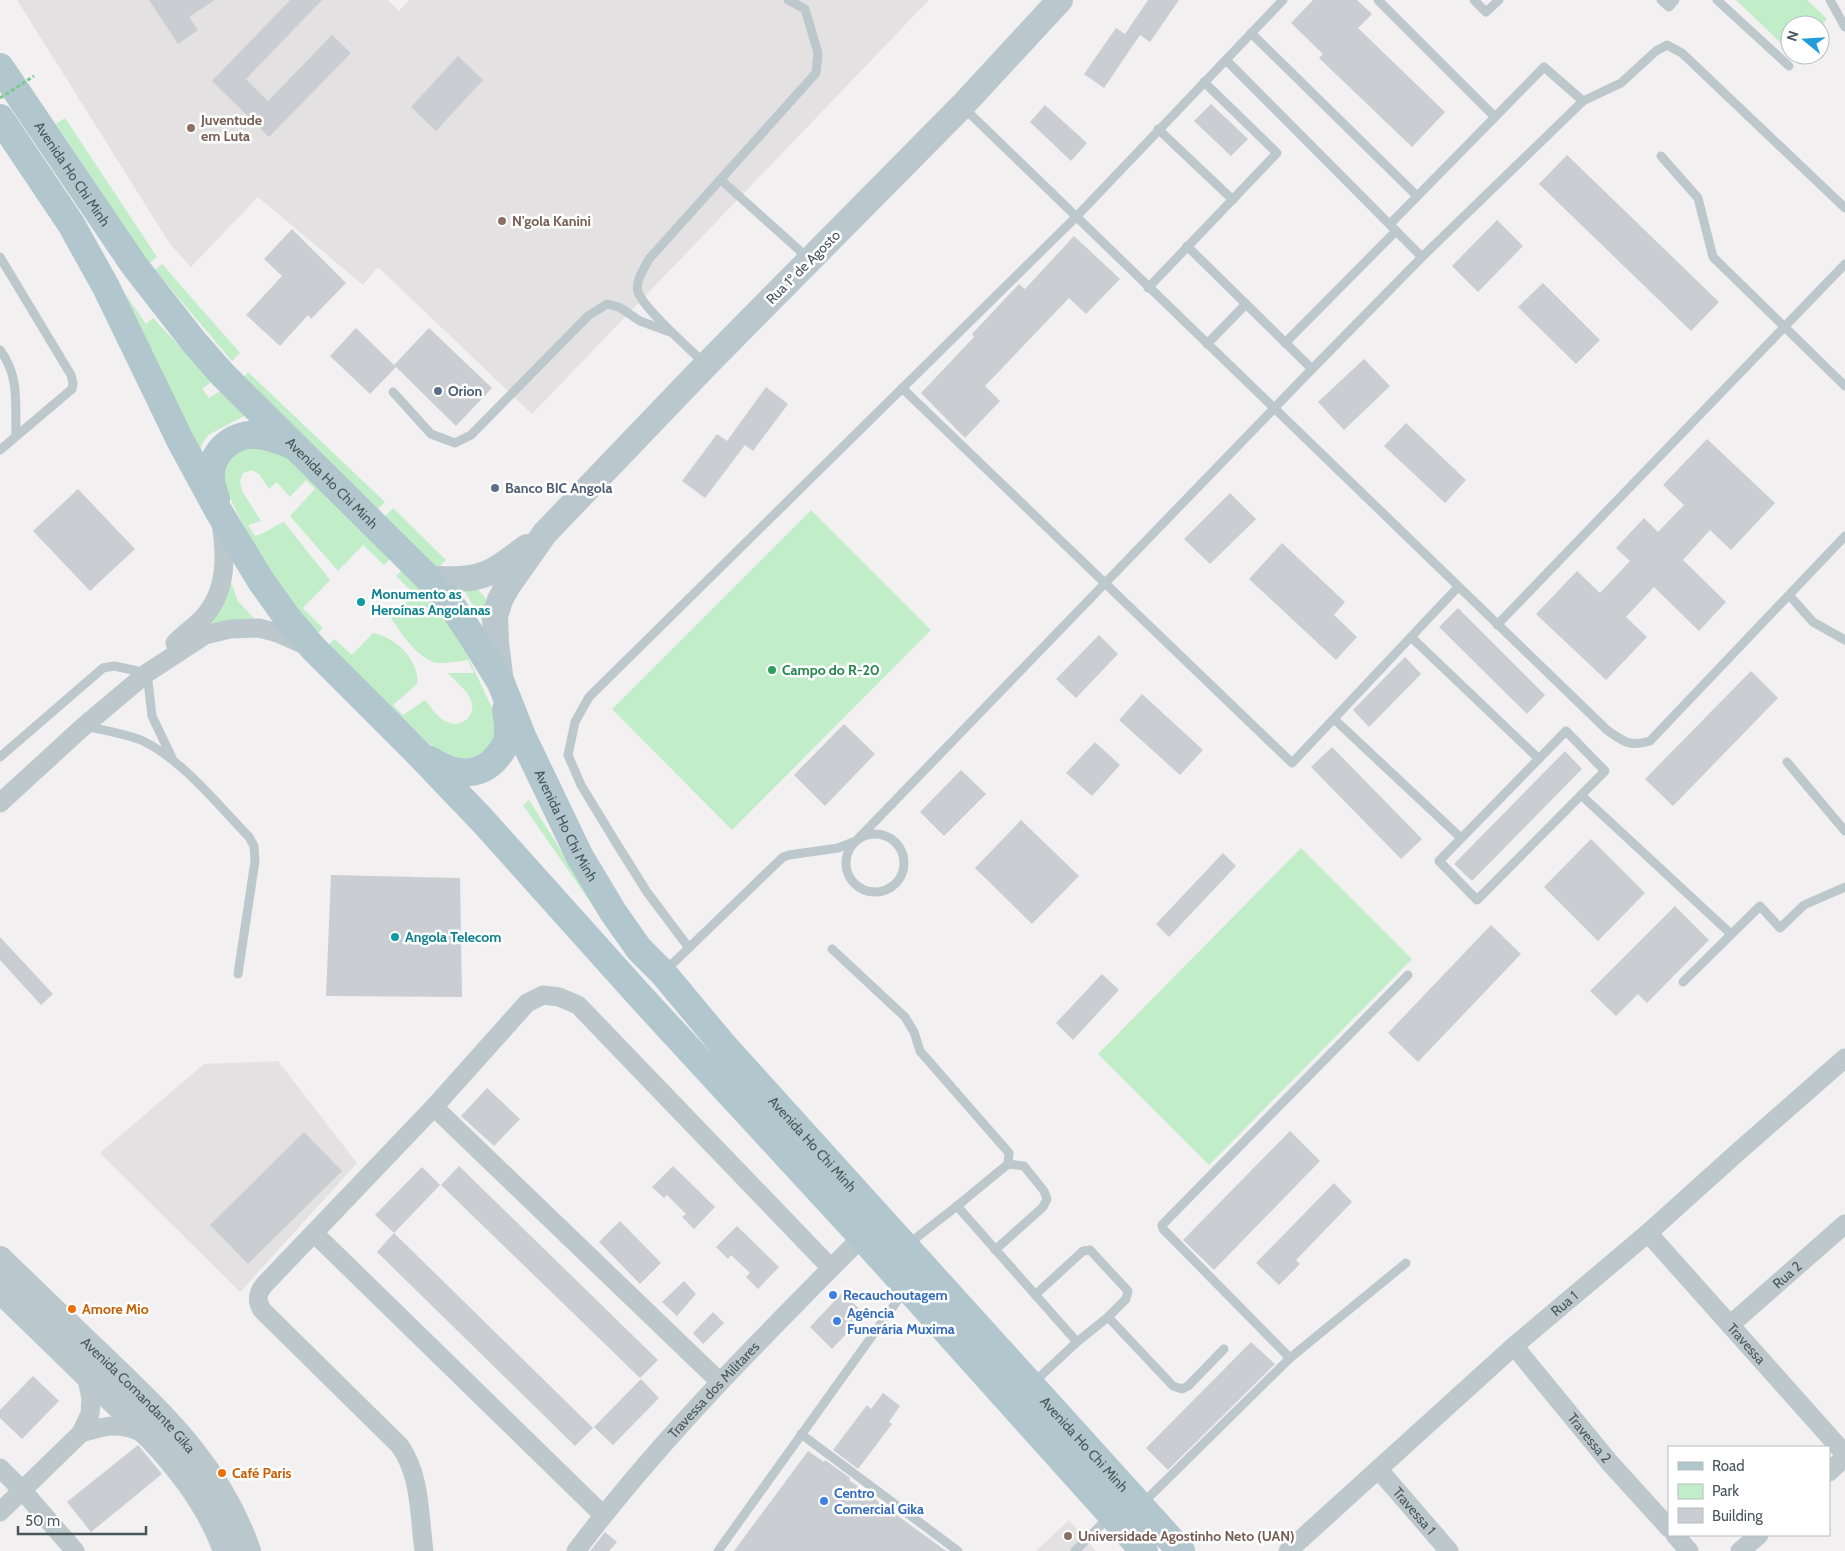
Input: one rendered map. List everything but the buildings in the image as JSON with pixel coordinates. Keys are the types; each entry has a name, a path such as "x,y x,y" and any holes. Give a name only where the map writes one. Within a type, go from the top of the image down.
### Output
{"main road":[{"name":"Rua 1º de Agosto","path":"545,533 706,365 962,106 1060,0"},
{"name":"Avenida Ho Chi Minh","path":"0,67 134,265 194,342 222,375 429,579 450,603 501,683 522,736 580,857 613,912 633,940 723,1045 1181,1551"},
{"name":"Avenida Ho Chi Minh","path":"0,118 71,224 106,288 180,440 219,512 261,581 286,616 312,648 416,751 483,821 640,996 1112,1513 1144,1551"},
{"path":"219,512 212,474 216,456 224,446 246,435 258,434 293,445"},
{"path":"429,579 453,580 486,574 545,533"},
{"path":"416,751 435,764 467,774 483,769 503,749 507,740 509,725 501,683 495,616 506,587 545,533"},
{"name":"Avenida Comandante Gika","path":"0,1260 135,1389 183,1439 223,1493 248,1551"},
{"name":"Avenida Comandante Gika","path":"0,1290 153,1439 192,1483 226,1551"}],"street":[{"path":"147,673 207,613 219,592 225,547 219,512"},
{"path":"0,803 84,726 147,673 204,635 230,629 259,628 278,633 312,648"},
{"path":"424,1551 414,1475 409,1458 400,1446 277,1326 258,1304 257,1296 260,1290 434,1107 527,1003 543,996 559,997 578,1005 831,1268"},
{"name":"Rua 1","path":"1288,1551 1514,1346 1648,1233 1739,1150 1845,1058"},
{"path":"434,1107 720,1382"},
{"name":"Rua 2","path":"1730,1325 1845,1224"},
{"name":"Travessa","path":"1648,1233 1845,1455"},
{"path":"314,1234 603,1515"},
{"name":"Travessa dos Militares","path":"576,1551 603,1515 720,1382 862,1237"},
{"name":"Travessa 2","path":"1514,1346 1610,1463 1668,1527"},
{"path":"0,1512 81,1433 90,1414 92,1398 87,1379 74,1361"},
{"path":"81,1433 100,1427 134,1427 153,1439"},
{"path":"1830,1471 1845,1455"},
{"path":"0,1468 22,1490 74,1551"},
{"name":"Travessa 1","path":"1379,1470 1449,1551"},
{"path":"1676,1536 1690,1551"},
{"path":"1740,1551 1757,1536"}],"lane":[{"path":"706,365 653,314 638,292 639,278 649,260 816,73 818,53 805,9 788,0"},
{"path":"689,948 647,892 581,784 568,755 575,722 589,697 1076,217 1283,0"},
{"path":"1378,0 1495,117"},
{"path":"1474,0 1486,12 1499,0"},
{"path":"1662,0 1669,6 1675,0"},
{"path":"1717,0 1789,66"},
{"path":"1830,0 1845,27"},
{"path":"1250,33 1417,196"},
{"path":"663,973 783,857 789,854 838,848 856,841 863,836 872,833 881,834 890,837 902,851 904,869 894,885 885,890 875,892 861,888 850,878 846,858 849,849 856,841 1422,257 1583,101 1622,83 1656,51 1667,45 1682,53 1845,208"},
{"path":"1226,60 1422,257"},
{"path":"1285,343 1393,227 1417,196 1544,67 1583,101"},
{"path":"1148,288 1277,153 1204,82"},
{"path":"962,106 1148,288 1275,408 1458,588 1607,730 1622,740 1636,745 1650,741 1845,536"},
{"path":"1158,129 1233,200"},
{"path":"1662,156 1698,198 1712,257 1845,386"},
{"path":"721,180 810,260"},
{"path":"1187,246 1312,369"},
{"path":"0,257 71,376 73,383 72,389 0,450"},
{"path":"1497,625 1845,264"},
{"path":"393,392 431,434 454,443 470,435 588,316 607,304 619,307 640,321 673,332"},
{"path":"1207,344 1246,304"},
{"path":"0,350 7,359 15,379 16,436"},
{"path":"902,388 1292,763 1458,588"},
{"path":"1788,595 1813,622 1845,640"},
{"path":"1411,637 1539,759"},
{"path":"0,757 104,668 114,666 147,673 152,716 172,758"},
{"path":"1334,718 1461,838"},
{"path":"84,726 127,735 172,758 249,837 254,846 255,861 238,974"},
{"path":"1566,732 1605,771 1581,796 1477,900 1439,861 1566,732"},
{"path":"1787,762 1845,831"},
{"path":"1581,796 1731,934"},
{"path":"1683,982 1760,906 1780,928 1804,905 1845,887"},
{"path":"832,949 905,1017 914,1032 920,1051 1009,1153 1008,1164 905,1246"},
{"path":"1290,1358 1163,1229 1163,1222 1408,975"},
{"path":"995,1250 1043,1207 1046,1199 1044,1191 1024,1166 1008,1164"},
{"path":"957,1206 1076,1342"},
{"path":"1031,1385 1076,1342 1108,1317 1126,1299 1128,1291 1090,1250 1084,1251 1035,1295"},
{"path":"1140,1506 1290,1358 1406,1263"},
{"path":"718,1551 907,1287"},
{"path":"1108,1317 1173,1386 1182,1389 1188,1386 1224,1349"},
{"path":"802,1434 958,1551"},
{"path":"1080,1549 1112,1513"}],"path":[{"path":"0,98 34,76"}],"shaded area":[{"name":"N'gola Kanini","path":"17,0 388,0 399,11 409,0 929,0 532,414 378,267 363,285 258,197 191,267 170,244"},
{"path":"278,1061 357,1163 240,1292 100,1153 204,1064"},
{"name":"Universidade Agostinho Neto (UAN)","path":"1069,1520 1096,1551 1036,1551"}],"green space":[{"path":"1736,0 1807,0 1823,15 1780,15 1780,42"},
{"path":"65,118 157,257 149,263 56,124"},
{"path":"85,235 146,324 153,318 212,381 202,389 209,398 222,390 246,415 208,435 202,444 199,456"},
{"path":"162,264 240,353 232,361 155,270"},
{"path":"248,372 385,502 378,509 241,380"},
{"path":"269,444 295,464 428,595 463,646 499,723 491,748 467,762 443,757 304,624 269,576 224,486 225,473 229,463 244,445","holes":["252,470 259,474 269,489 277,482 290,497 306,480 315,489 290,516 338,571 363,545 384,565 390,559 402,570 396,576 412,592 390,616 411,646 425,658 440,663 468,660 474,673 448,673 464,689 471,700 472,711 466,720 458,724 452,724 438,716 425,700 403,715 393,705 417,684 417,675 410,658 390,639 373,633 352,655 334,639 329,645 317,634 323,628 303,608 330,580 284,522 255,536 248,525 261,521 242,491 240,481 243,473"]},
{"path":"393,508 446,560 437,569 385,517"},
{"name":"Campo do R-20","path":"811,510 931,630 732,830 612,709"},
{"path":"228,574 238,601 259,624 204,627"},
{"path":"474,585 488,601 484,624 463,588"},
{"path":"529,800 631,961 523,805"},
{"path":"1301,848 1412,959 1209,1165 1098,1054"}],"place":[{"name":"Juventude em Luta","path":"191,128"},
{"name":"N'gola Kanini","path":"502,221"},
{"name":"Orion","path":"438,391"},
{"name":"Banco BIC Angola","path":"495,488"},
{"name":"Monumento as Heroínas Angolanas","path":"361,602"},
{"name":"Campo do R-20","path":"772,670"},
{"name":"Angola Telecom","path":"395,937"},
{"name":"Recauchoutagem","path":"833,1295"},
{"name":"Amore Mio","path":"72,1309"},
{"name":"Agência Funerária Muxima","path":"837,1321"},
{"name":"Café Paris","path":"222,1473"},
{"name":"Centro Comercial Gika","path":"824,1501"},
{"name":"Universidade Agostinho Neto (UAN)","path":"1068,1536"}]}
